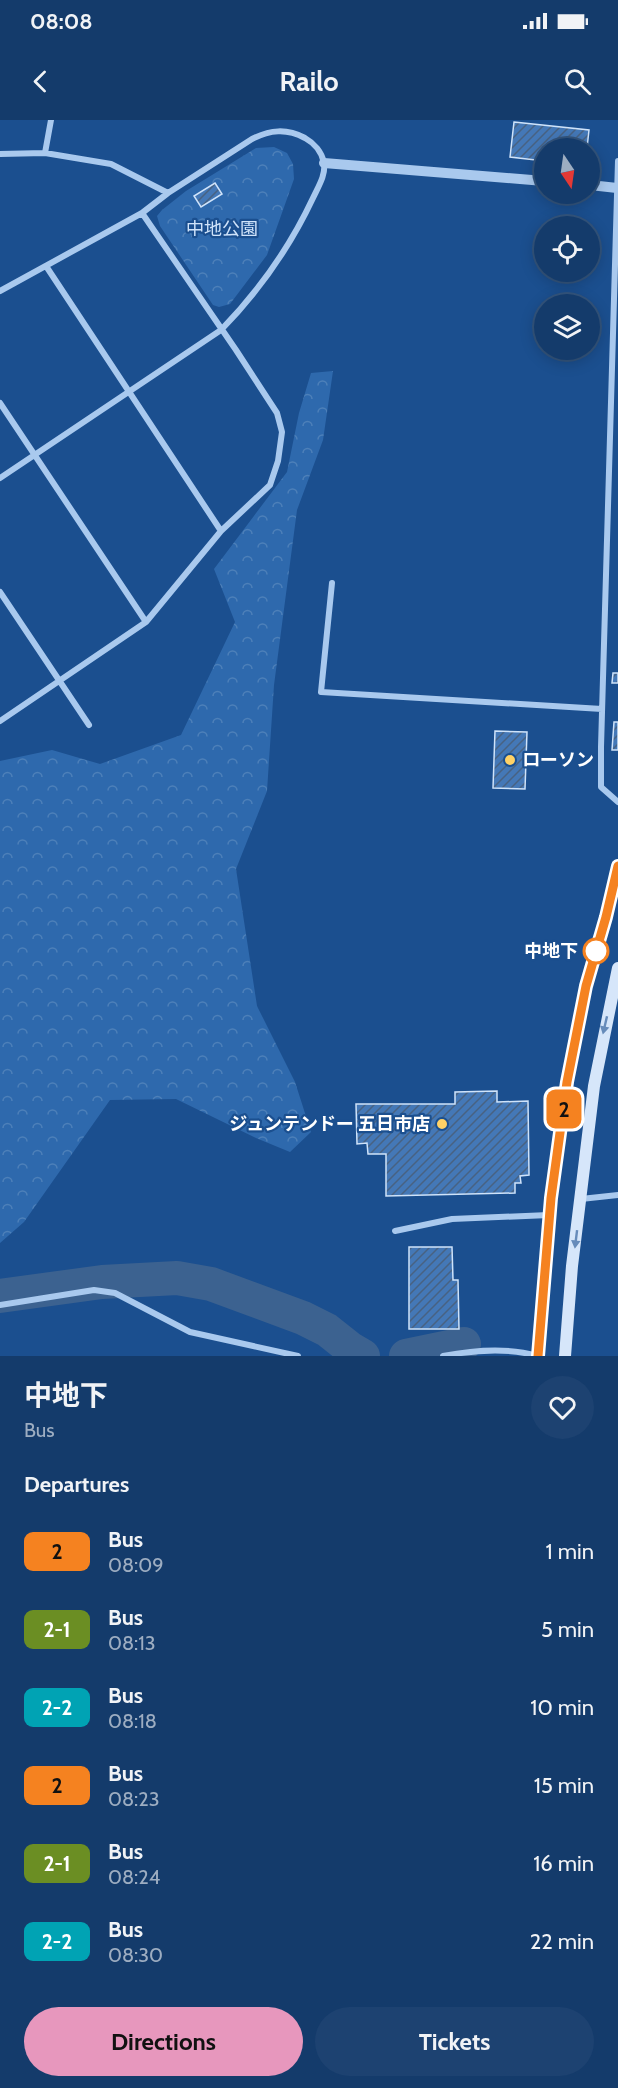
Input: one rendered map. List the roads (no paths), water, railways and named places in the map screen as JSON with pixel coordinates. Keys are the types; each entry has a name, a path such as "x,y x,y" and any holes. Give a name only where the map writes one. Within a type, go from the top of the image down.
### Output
{"main road":[{"path":"538,1356 549,1215 567,1082 586,986 618,866"},
{"path":"565,1356 571,1278 594,1086 618,968"}],"street":[{"path":"45,153 51,120"},
{"path":"0,291 141,213 252,139 266,133 279,131 294,133 309,140 318,149 324,163 318,187 286,246 244,307 221,330 0,478"},
{"path":"0,154 45,153 111,164 168,193"},
{"path":"618,161 601,787 618,802"},
{"path":"324,163 534,180"},
{"path":"600,186 617,188"},
{"path":"0,721 146,622 221,531 270,485 278,461 282,432 277,414 236,350 141,213"},
{"path":"46,266 221,531"},
{"path":"0,403 146,622"},
{"path":"610,444 618,445"},
{"path":"332,583 321,692 602,709"},
{"path":"0,592 89,724"},
{"path":"580,1199 618,1195"},
{"path":"395,1231 452,1219 549,1215"},
{"path":"0,1305 94,1290 115,1293 190,1332 298,1356"},
{"path":"443,1356 473,1351 523,1352 538,1356"}],"waterway":[{"path":"0,1296 102,1282 177,1278 211,1284 303,1318 327,1330 363,1356"},
{"path":"406,1356 464,1344"}],"place":[{"name":"ローソン","path":"510,760"},
{"name":"中地下","path":"596,951"},
{"name":"ジュンテンドー 五日市店","path":"442,1124"}],"park label":[{"name":"中地公園","path":"222,229"}]}
